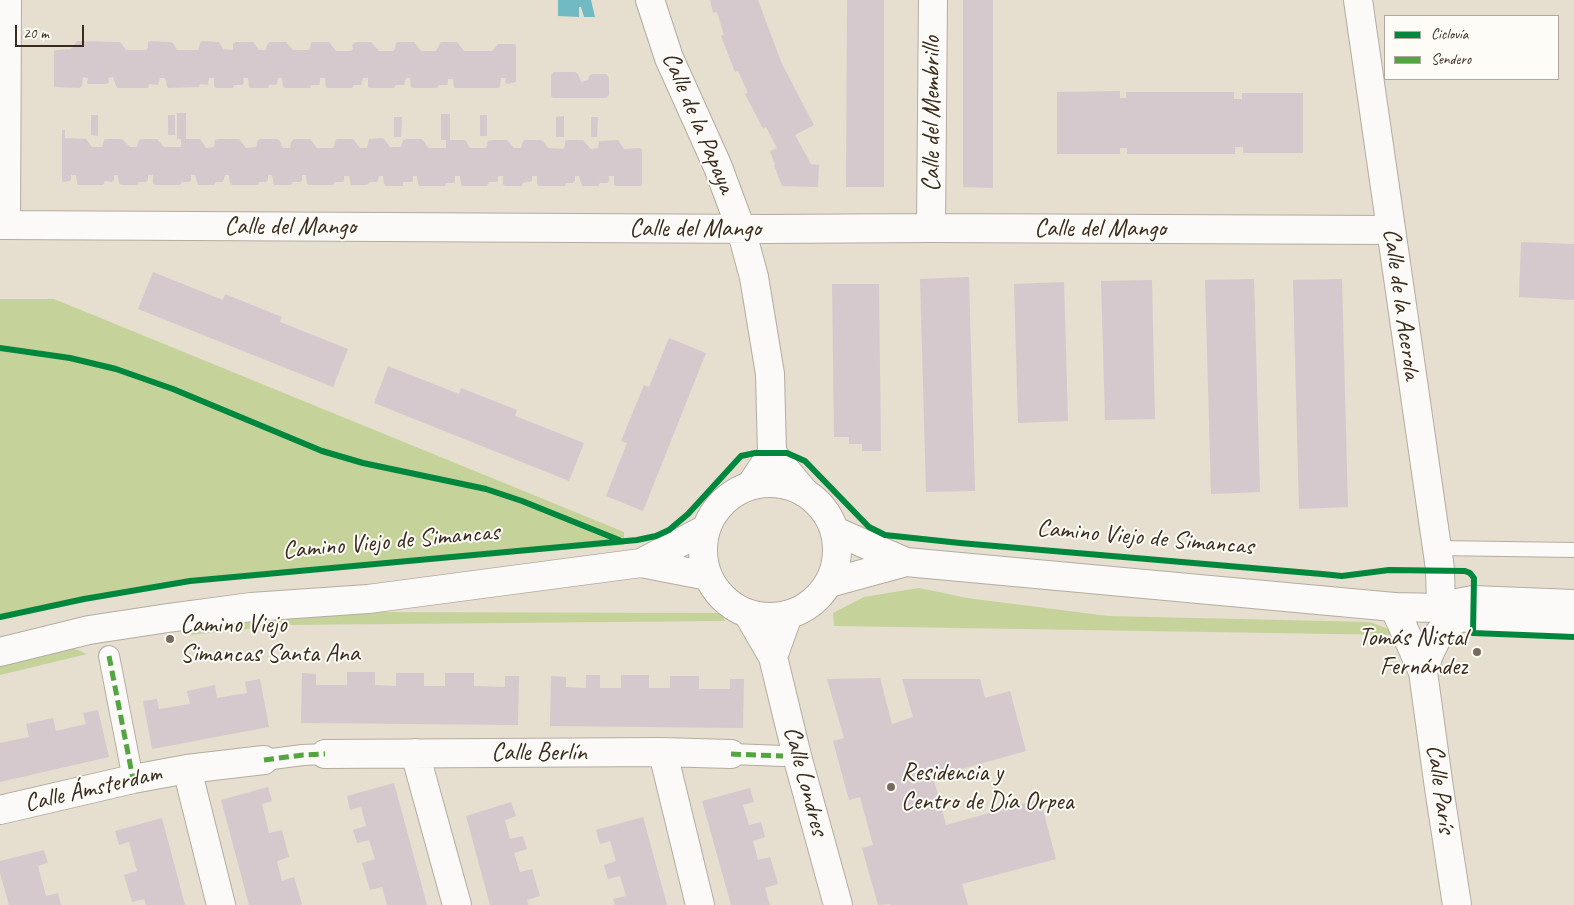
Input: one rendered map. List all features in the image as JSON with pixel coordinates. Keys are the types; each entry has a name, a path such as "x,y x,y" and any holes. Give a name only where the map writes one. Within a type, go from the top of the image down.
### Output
{"street":[{"path":"3,225 7,0"},
{"name":"Calle de la Papaya","path":"650,0 669,58 718,167 741,229 754,277 770,374 772,453"},
{"name":"Calle del Membrillo","path":"931,228 933,0"},
{"name":"Calle de la Acerola","path":"1358,0 1440,569 1450,612"},
{"name":"Calle del Mango","path":"3,225 1390,230"},
{"path":"751,485 772,453 804,492 821,506 835,531 834,566 829,583 820,595 809,605 788,615 768,617 748,614 731,605 715,589 703,563 706,529 713,513 723,501 751,485 768,482 783,484 804,492"},
{"name":"Camino Viejo de Simancas","path":"641,563 706,529"},
{"name":"Camino Viejo de Simancas","path":"835,531 906,562 1394,606 1450,612 1488,620 1574,624"},
{"name":"Camino Viejo de Simancas","path":"829,583 906,562"},
{"name":"Camino Viejo de Simancas","path":"0,652 89,630 168,618 251,607 368,599 641,563 708,576"},
{"name":"Camino Viejo de Simancas","path":"1450,612 1456,603 1473,600 1574,604"},
{"name":"Calle París","path":"1394,606 1423,672 1458,905"},
{"name":"Calle París","path":"1423,672 1430,652 1450,612"},
{"name":"Calle Londres","path":"748,614 773,657 797,756 838,905"},
{"path":"773,657 788,615"},
{"path":"108,656 133,779"},
{"path":"416,753 457,905"},
{"path":"663,753 700,905"},
{"name":"Calle Berlín","path":"314,754 663,753 783,756"},
{"name":"Calle Ámsterdam","path":"0,810 133,779 187,769 314,754"},
{"name":"Calle Ámsterdam","path":"187,769 221,905"}],"lane":[{"path":"1437,548 1574,550"}],"green space":[{"path":"0,299 54,299 624,532 624,545 285,573 177,585 69,604 0,619"},
{"path":"919,588 967,598 1108,616 1370,622 1386,628 1396,635 834,626 833,613 864,597"},
{"path":"367,612 721,613 725,621 285,625 190,635 200,623"},
{"path":"71,647 87,654 0,675 0,663"}],"water":[{"path":"558,0 591,0 595,17 584,17 581,7 579,7 579,17 558,16"}],"building":[{"path":"710,0 758,0 782,64 814,125 795,135 811,164 819,165 818,187 782,186 770,151 777,148 766,127 763,129 745,94 748,93 738,71 735,72 721,36 724,35 717,12 713,13"},
{"path":"847,0 884,0 884,187 846,187"},
{"path":"963,0 993,0 993,188 963,187"},
{"path":"77,41 119,42 126,50 146,50 148,42 151,41 173,43 177,50 198,50 202,41 219,42 223,49 232,50 233,44 236,42 253,42 259,50 266,50 270,42 286,42 293,50 308,50 313,42 329,42 336,51 351,51 353,49 352,45 356,42 371,42 379,51 393,51 398,42 414,42 421,51 436,51 441,42 457,42 464,51 492,51 498,44 515,44 516,82 507,84 505,82 506,78 501,78 500,87 498,88 455,88 453,79 448,79 447,85 439,85 437,88 413,88 411,87 410,78 406,78 404,85 396,85 394,88 370,88 368,87 368,78 363,78 361,85 354,85 352,88 327,88 325,78 320,78 319,85 311,85 310,88 285,88 282,78 278,78 276,85 269,85 268,88 250,88 248,78 243,78 244,83 242,85 234,85 233,88 216,88 214,86 214,78 209,78 208,85 200,84 199,87 168,88 166,80 160,78 158,85 149,84 148,88 117,88 113,77 108,78 109,82 107,84 89,84 87,83 88,78 83,77 80,88 56,87 54,86 54,51 71,49"},
{"path":"554,72 575,72 578,74 581,82 588,80 592,74 606,74 609,77 609,95 606,98 553,98 551,96 551,75"},
{"path":"1120,91 1120,98 1126,98 1126,92 1234,92 1234,99 1242,99 1242,93 1303,93 1303,153 1243,153 1243,147 1235,147 1235,154 1127,154 1127,148 1120,148 1120,154 1057,154 1057,92"},
{"path":"177,113 186,113 186,139 200,139 206,148 214,147 215,140 218,139 239,139 246,148 256,147 260,139 276,139 279,140 283,148 290,148 291,142 294,139 310,139 317,148 333,148 337,139 353,139 360,148 367,148 369,139 383,138 390,147 401,147 403,140 406,139 421,139 429,148 446,148 446,140 441,140 441,114 450,114 450,140 464,140 471,148 486,148 488,141 491,140 507,140 514,148 521,148 525,140 540,140 548,148 563,149 567,140 583,140 591,149 598,148 599,141 618,140 624,149 640,148 642,150 642,185 616,186 614,185 614,176 609,176 607,183 600,183 598,186 582,186 579,176 575,176 573,183 566,183 565,186 539,186 537,184 537,176 532,176 532,181 523,183 522,186 505,186 503,184 503,176 498,176 498,181 489,182 487,186 462,186 460,176 455,176 454,183 446,183 445,186 420,186 417,176 413,176 413,181 411,182 403,182 403,186 386,186 383,176 379,176 377,182 370,182 367,185 351,185 349,176 344,176 343,182 335,182 333,185 309,185 307,184 306,175 302,175 300,182 293,182 291,185 274,185 272,175 268,175 266,182 259,182 258,185 232,185 229,175 225,175 223,182 216,182 214,185 198,185 195,175 191,175 189,182 182,182 180,185 155,185 153,183 153,175 148,175 146,182 139,182 137,185 121,185 118,175 114,175 112,182 105,181 103,185 78,185 76,175 71,175 70,181 63,182 62,130 65,130 65,138 86,139 92,147 102,147 106,139 122,139 130,147 137,147 141,139 157,139 164,147 181,147 181,139 177,139"},
{"path":"91,115 98,115 98,136 91,135"},
{"path":"168,115 175,115 175,135 168,135"},
{"path":"480,115 487,115 487,136 480,136"},
{"path":"564,116 564,137 556,137 556,117"},
{"path":"394,117 402,117 401,137 394,137"},
{"path":"591,117 598,117 597,137 591,137"},
{"path":"1521,242 1574,244 1574,300 1519,297"},
{"path":"153,272 223,300 225,294 282,317 280,322 348,349 333,387 138,309"},
{"path":"969,277 975,491 926,492 920,279"},
{"path":"1254,279 1260,492 1211,494 1205,280"},
{"path":"1342,279 1348,507 1299,509 1293,280"},
{"path":"1152,280 1155,419 1105,420 1101,281"},
{"path":"1064,282 1068,421 1018,423 1014,284"},
{"path":"832,284 879,284 881,451 862,451 862,444 849,444 849,437 834,437"},
{"path":"669,338 706,353 643,511 606,496 627,443 621,441 644,385 649,387"},
{"path":"388,366 459,394 461,388 517,410 515,416 584,443 569,481 374,403"},
{"path":"347,672 375,672 375,685 396,686 396,673 424,673 424,686 445,686 445,673 474,673 474,686 505,687 505,676 519,676 518,725 301,723 302,673 316,674 316,685 347,685"},
{"path":"586,675 600,675 600,688 621,688 621,675 649,675 649,688 670,688 670,676 699,676 699,689 730,689 730,679 744,679 743,728 550,726 551,676 566,677 566,687 586,688"},
{"name":"Residencia y Centro de Día Orpea","path":"880,678 892,724 913,717 902,679 980,679 985,698 1010,691 1026,751 933,777 946,825 1040,799 1056,859 962,884 968,905 878,905 862,848 873,845 860,797 849,800 833,741 844,738 827,679"},
{"path":"260,679 269,727 152,749 143,701 157,699 159,709 190,704 187,691 215,685 217,698 247,693 245,682"},
{"path":"98,710 109,757 0,782 0,743 29,737 26,724 53,718 56,731 86,724 83,713"},
{"path":"394,783 427,905 387,905 382,887 370,890 362,863 375,859 369,840 357,843 353,830 366,826 361,807 350,810 347,796"},
{"path":"268,787 272,801 262,804 269,833 282,830 289,857 277,861 282,881 294,877 302,904 300,905 249,905 221,800"},
{"path":"750,788 754,802 743,805 749,825 761,822 765,837 753,841 758,860 770,857 778,884 765,888 770,905 731,905 702,801"},
{"path":"511,802 516,816 505,820 510,839 523,836 527,849 514,853 520,872 532,869 540,896 527,900 529,905 490,905 466,816"},
{"path":"643,817 667,905 615,905 613,899 626,896 620,876 608,879 604,865 616,861 610,841 600,844 596,830"},
{"path":"162,818 185,905 146,905 144,899 132,902 124,875 137,871 129,842 119,845 115,831"},
{"path":"44,850 48,863 38,866 46,896 58,893 61,905 9,905 0,873 0,861"}],"marked path":[{"path":"109,656 133,779"},
{"path":"264,760 325,754"},
{"path":"731,754 783,756"}],"cycle path":[{"path":"0,348 70,358 116,369 173,389 322,451 363,463 486,489 522,501 619,540"},
{"path":"0,617 84,599 190,581 637,540 656,536 669,530 688,514 741,456 755,453 787,453 805,461 869,527 885,535 1342,576 1389,570 1465,571 1474,578 1473,633 1574,637"}],"place":[{"name":"Camino Viejo Simancas Santa Ana","path":"170,639"},
{"name":"Tomás Nistal Fernández","path":"1477,652"},
{"name":"Residencia y Centro de Día Orpea","path":"891,787"}]}
